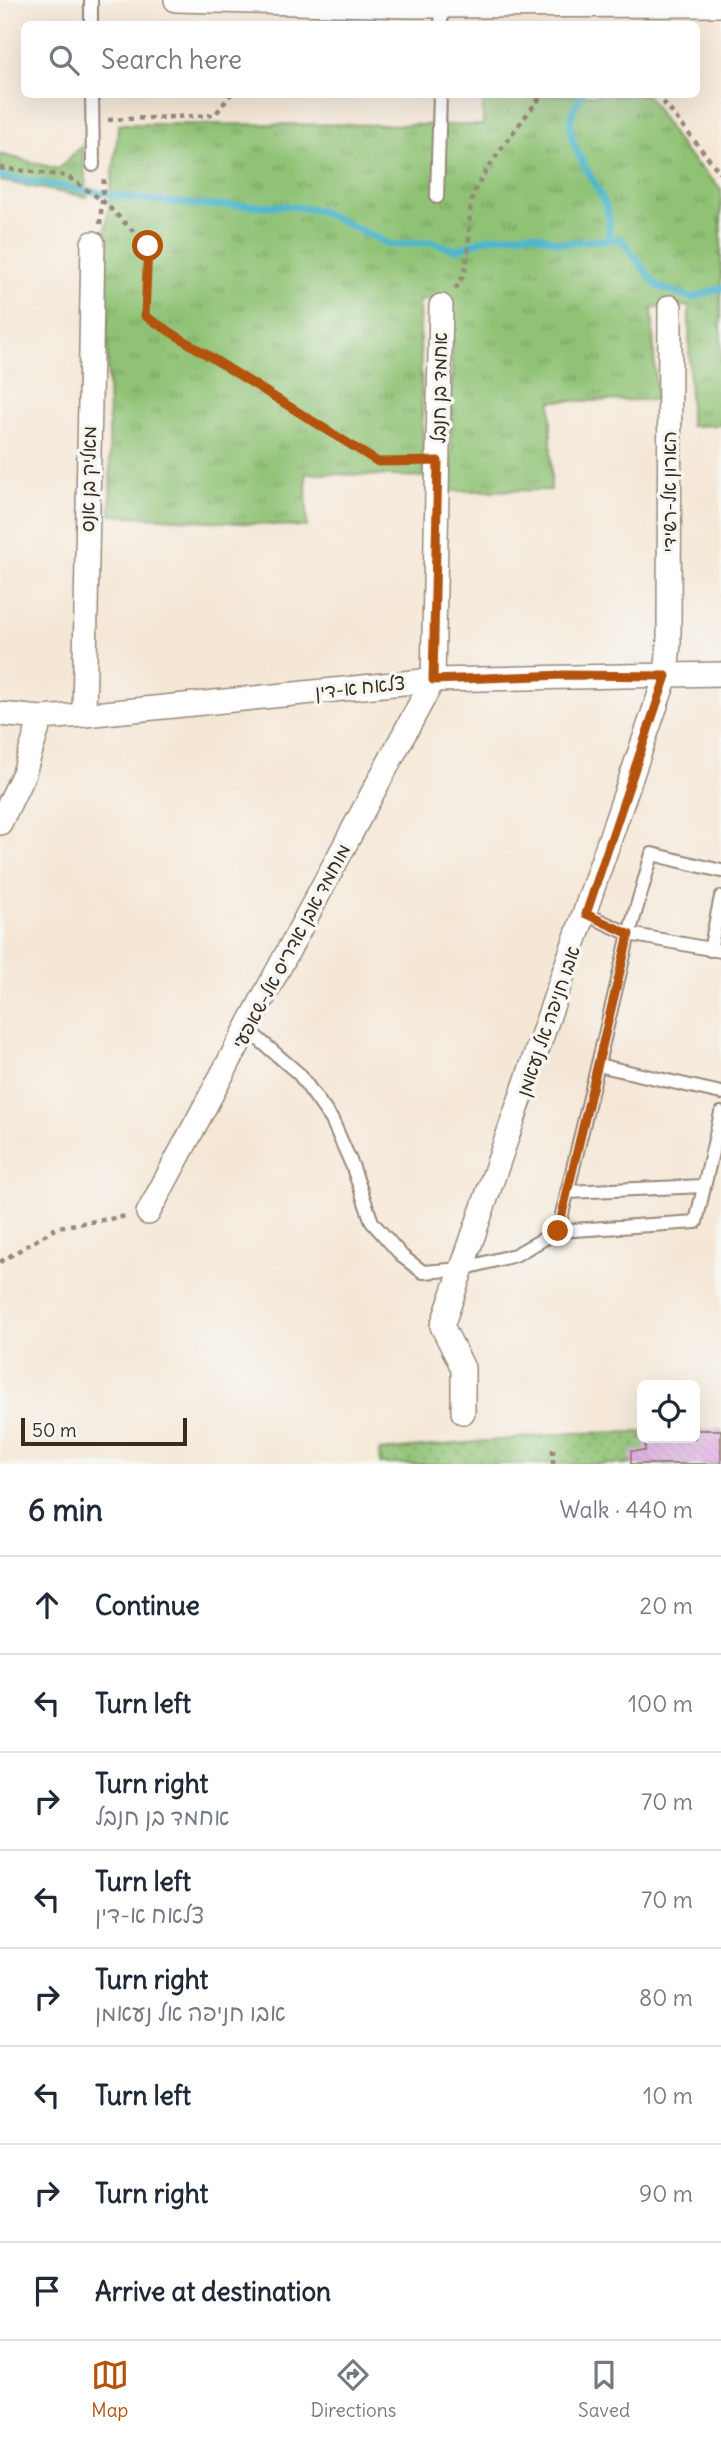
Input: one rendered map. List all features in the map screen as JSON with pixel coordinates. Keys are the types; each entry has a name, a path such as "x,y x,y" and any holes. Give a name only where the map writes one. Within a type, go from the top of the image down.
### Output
{"street":[{"path":"176,0 442,15 721,5"},
{"name":"מאליק בן אנס","path":"84,715 93,243"},
{"name":"אחמד בן חנבל","path":"433,680 441,306"},
{"name":"הארון אל-רשידי","path":"666,676 670,307"},
{"name":"צלאח א-דין","path":"0,714 41,718 84,715 433,680 564,675 721,674"},
{"name":"אבו חניפה אל נעאמן","path":"463,1412 463,1368 442,1325 666,676"},
{"name":"מוחמד אבן אדריס אל-שאפעי","path":"148,1213 433,680"},
{"path":"0,823 24,773 41,718"}],"lane":[{"path":"91,0 91,21"},
{"path":"92,98 99,167"},
{"path":"437,197 440,98"},
{"path":"558,1231 629,934 652,854 721,870"},
{"path":"586,914 629,934 716,950 721,897"},
{"path":"247,1029 299,1074 332,1120 352,1165 372,1223 402,1257 424,1272 462,1269 515,1255 558,1231 696,1223 721,1113"},
{"path":"598,1065 721,1093"},
{"path":"567,1192 704,1186"}],"path":[{"path":"107,130 108,118 215,116 228,98"},
{"path":"441,306 460,284 468,246 474,193 540,98"},
{"path":"660,98 721,173"},
{"path":"93,243 103,217 99,167"},
{"path":"0,168 67,176 103,201 148,246 145,316 378,462 438,461"},
{"path":"0,1262 58,1227 148,1213"},
{"path":"553,1447 553,1464"}],"green space":[{"path":"483,98 649,98 684,151 721,189 721,425 690,426 689,306 652,308 656,400 551,401 551,490 451,491 452,301 419,300 424,477 306,473 307,527 111,515 105,236 119,124 483,125"},
{"path":"82,146 87,197 0,181 0,154 58,169"},
{"path":"700,1430 721,1430 721,1464 380,1464 379,1451 574,1433 637,1432 637,1443 700,1443"}],"building":[{"path":"700,1430 721,1430 721,1464 631,1464 631,1451 645,1451 645,1443 700,1443"}],"waterway":[{"path":"580,98 573,110 573,141 604,202 609,218 608,240"},
{"path":"0,176 131,198 198,205 288,206 318,210 391,245 433,242 456,250 488,238 531,233 561,243 621,239 657,286 692,298 721,288"}],"route":[{"path":"148,246 145,316 378,462 438,461 433,680 564,675 666,676 586,914 629,934 558,1231"}]}
